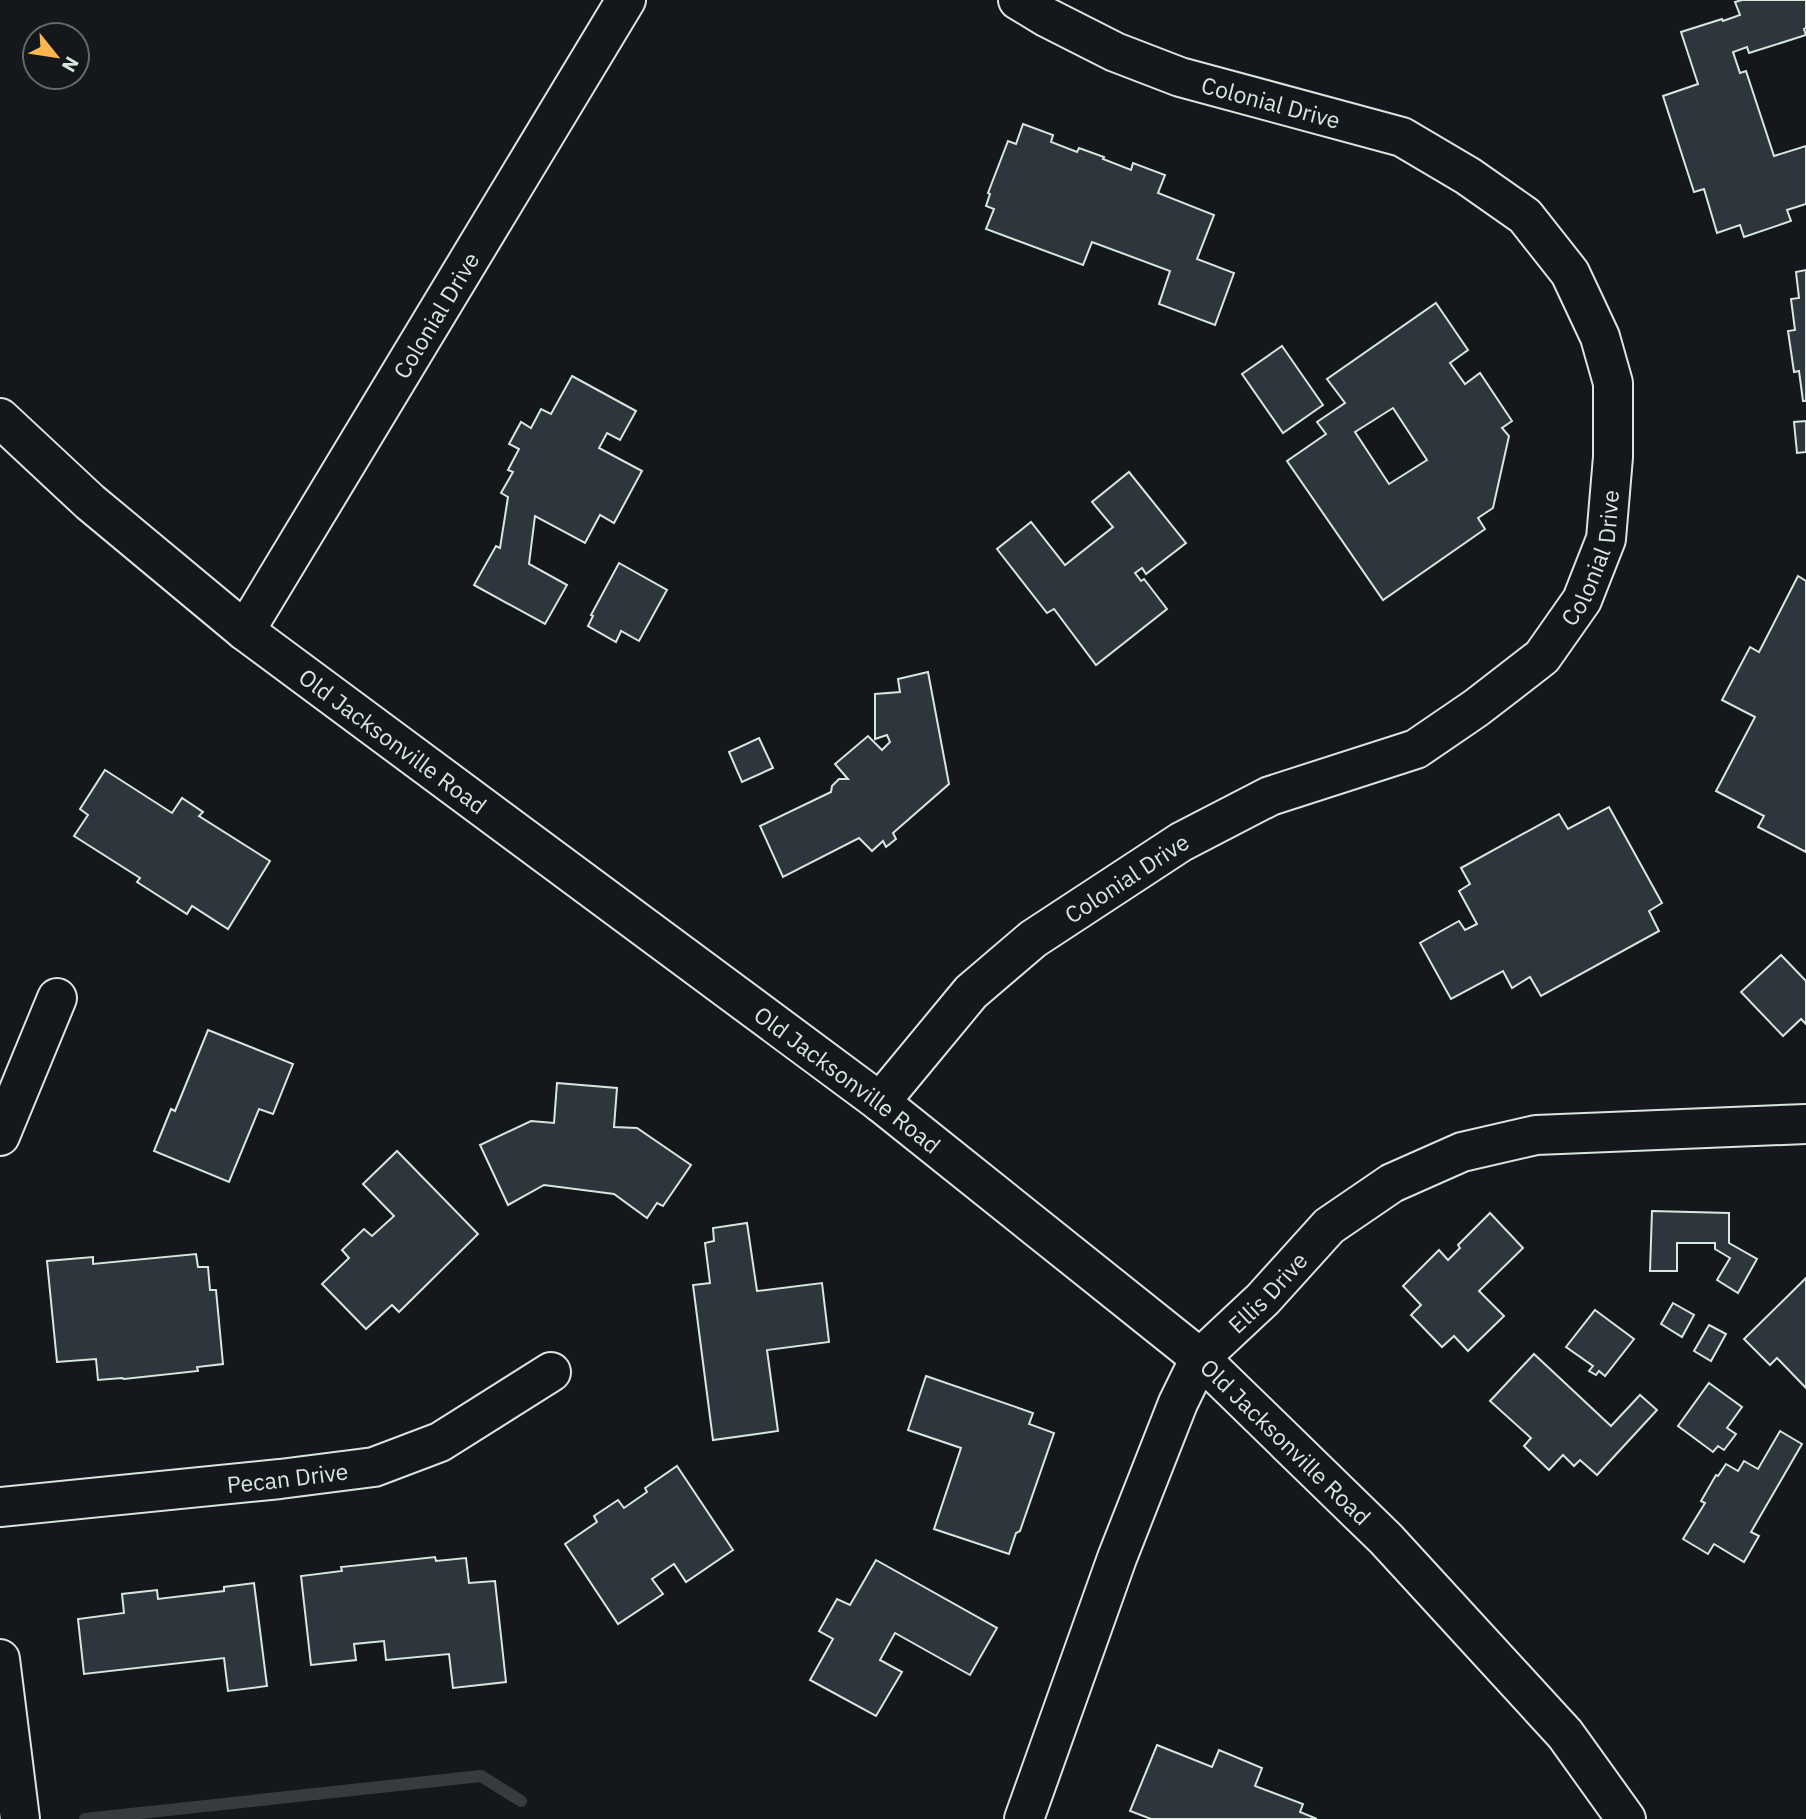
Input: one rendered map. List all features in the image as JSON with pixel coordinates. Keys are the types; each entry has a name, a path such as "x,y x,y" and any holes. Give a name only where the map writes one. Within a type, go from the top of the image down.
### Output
{"street":[{"name":"Colonial Drive","path":"245,631 626,0"},
{"name":"Colonial Drive","path":"880,1102 971,992 1033,939 1181,842 1270,796 1416,749 1476,708 1542,657 1582,600 1606,539 1612,457 1613,383 1600,337 1570,273 1525,216 1468,176 1402,137 1180,77 1115,52 1017,0"},
{"name":"Old Jacksonville Road","path":"0,418 90,502 245,631 880,1102 1200,1358 1386,1539 1565,1734 1626,1819"},
{"path":"0,1136 57,998"},
{"name":"Ellis Drive","path":"1024,1819 1117,1558 1178,1403 1200,1358 1263,1299 1329,1226 1392,1183 1462,1152 1535,1135 1806,1124"},
{"name":"Pecan Drive","path":"0,1507 280,1479 374,1466 440,1442 551,1372"},
{"path":"0,1660 20,1819"}],"building":[{"path":"1806,0 1806,35 1749,53 1747,47 1733,52 1740,73 1746,71 1774,156 1806,146 1806,204 1787,210 1791,221 1744,237 1740,225 1717,233 1704,189 1694,192 1663,96 1698,84 1681,32 1740,15 1735,2"},
{"path":"1023,124 1053,135 1051,142 1077,152 1079,148 1131,170 1133,163 1165,175 1158,193 1214,215 1197,259 1234,273 1215,325 1159,304 1170,271 1092,242 1083,265 986,229 994,209 986,206 990,194 988,193 1008,141 1016,144"},
{"path":"1806,270 1806,401 1803,401 1799,371 1794,372 1788,331 1795,330 1791,299 1799,298 1796,272"},
{"path":"1436,303 1468,350 1450,363 1465,384 1480,373 1512,421 1502,428 1509,436 1493,508 1478,518 1485,529 1383,600 1287,461 1326,434 1317,422 1345,403 1327,379","holes":["1393,408 1427,460 1389,484 1355,432"]},
{"path":"1282,346 1323,405 1283,433 1242,374"},
{"path":"572,376 636,411 620,440 607,433 599,448 642,471 614,523 600,515 585,543 535,516 529,564 567,585 545,624 474,585 496,546 500,548 508,497 501,493 513,472 508,470 519,449 509,444 521,422 531,428 541,409 551,414"},
{"path":"1806,421 1806,452 1797,453 1794,422"},
{"path":"1129,472 1186,543 1146,574 1142,568 1135,573 1141,581 1144,579 1167,609 1096,665 1054,609 1047,613 997,549 1031,522 1065,565 1113,527 1092,502"},
{"path":"619,563 667,590 639,641 621,631 616,642 588,626 593,616 591,615"},
{"path":"1798,576 1806,581 1806,852 1758,827 1764,816 1716,791 1755,717 1722,700 1750,647 1759,652"},
{"path":"928,672 949,784 893,833 896,839 886,847 883,841 872,851 859,838 783,877 760,826 831,792 832,786 839,779 848,779 835,764 868,736 882,750 890,742 887,735 875,739 875,694 900,692 898,679"},
{"path":"759,738 773,768 742,782 729,752"},
{"path":"105,770 172,813 182,798 203,812 199,816 270,861 228,929 192,906 187,914 137,882 140,878 74,836 88,815 80,809"},
{"path":"1609,807 1662,903 1649,911 1659,931 1541,996 1530,977 1512,988 1503,971 1451,999 1420,943 1459,921 1465,930 1477,924 1459,891 1470,884 1461,868 1559,814 1568,829"},
{"path":"1781,955 1806,981 1806,1024 1801,1019 1783,1036 1741,992"},
{"path":"208,1030 293,1064 273,1114 259,1109 229,1182 154,1151 171,1109 175,1111"},
{"path":"557,1083 617,1088 614,1127 637,1128 691,1165 663,1206 657,1203 647,1218 614,1194 544,1185 508,1205 480,1145 531,1121 554,1123"},
{"path":"397,1151 478,1234 399,1312 392,1305 366,1329 322,1284 349,1258 342,1250 364,1229 372,1236 394,1216 363,1184"},
{"path":"1652,1211 1729,1213 1729,1243 1757,1259 1738,1293 1717,1280 1730,1258 1715,1249 1715,1243 1677,1243 1677,1271 1650,1271"},
{"path":"1490,1213 1523,1248 1479,1291 1504,1316 1468,1351 1454,1336 1442,1347 1411,1315 1421,1305 1403,1286 1439,1250 1448,1260 1460,1248 1458,1245"},
{"path":"747,1223 757,1291 822,1283 829,1342 767,1350 778,1431 713,1440 693,1285 710,1283 705,1243 714,1241 713,1228"},
{"path":"196,1254 198,1267 208,1267 210,1290 216,1290 223,1364 197,1367 198,1371 98,1380 96,1359 57,1362 47,1261 93,1257 93,1264"},
{"path":"1806,1278 1806,1388 1777,1358 1770,1365 1744,1339"},
{"path":"1673,1303 1694,1315 1682,1337 1661,1324"},
{"path":"1595,1310 1634,1339 1605,1376 1599,1371 1596,1375 1589,1371 1593,1366 1566,1347"},
{"path":"1709,1325 1726,1334 1711,1361 1694,1351"},
{"path":"1534,1354 1611,1426 1640,1395 1657,1410 1597,1475 1580,1460 1574,1466 1563,1455 1549,1470 1524,1446 1531,1438 1490,1401"},
{"path":"926,1376 1033,1413 1029,1424 1054,1433 1020,1531 1016,1533 1009,1554 934,1529 961,1448 908,1430"},
{"path":"1709,1383 1742,1407 1727,1428 1736,1434 1724,1450 1718,1446 1713,1452 1678,1426"},
{"path":"1780,1431 1802,1444 1751,1532 1759,1536 1744,1562 1714,1544 1708,1554 1683,1539 1705,1503 1701,1501 1716,1475 1718,1476 1726,1464 1738,1471 1744,1461 1758,1469"},
{"path":"677,1466 733,1550 686,1582 674,1564 652,1579 663,1594 618,1624 565,1544 597,1522 594,1516 618,1500 624,1508 647,1492 645,1488"},
{"path":"435,1557 436,1561 466,1558 469,1583 495,1581 506,1682 453,1688 449,1654 386,1660 384,1641 354,1644 356,1660 311,1665 301,1576 342,1571 341,1567"},
{"path":"876,1560 997,1628 970,1675 895,1633 880,1660 902,1672 876,1716 810,1680 833,1639 819,1631 837,1599 850,1605"},
{"path":"254,1583 267,1686 228,1691 224,1658 84,1674 78,1619 124,1613 122,1594 157,1590 158,1599 224,1591 224,1587"},
{"path":"1157,1745 1212,1767 1219,1750 1262,1768 1255,1786 1303,1804 1300,1812 1317,1819 1151,1819 1130,1811"}],"waterway":[{"path":"85,1819 481,1776 521,1801"}]}
